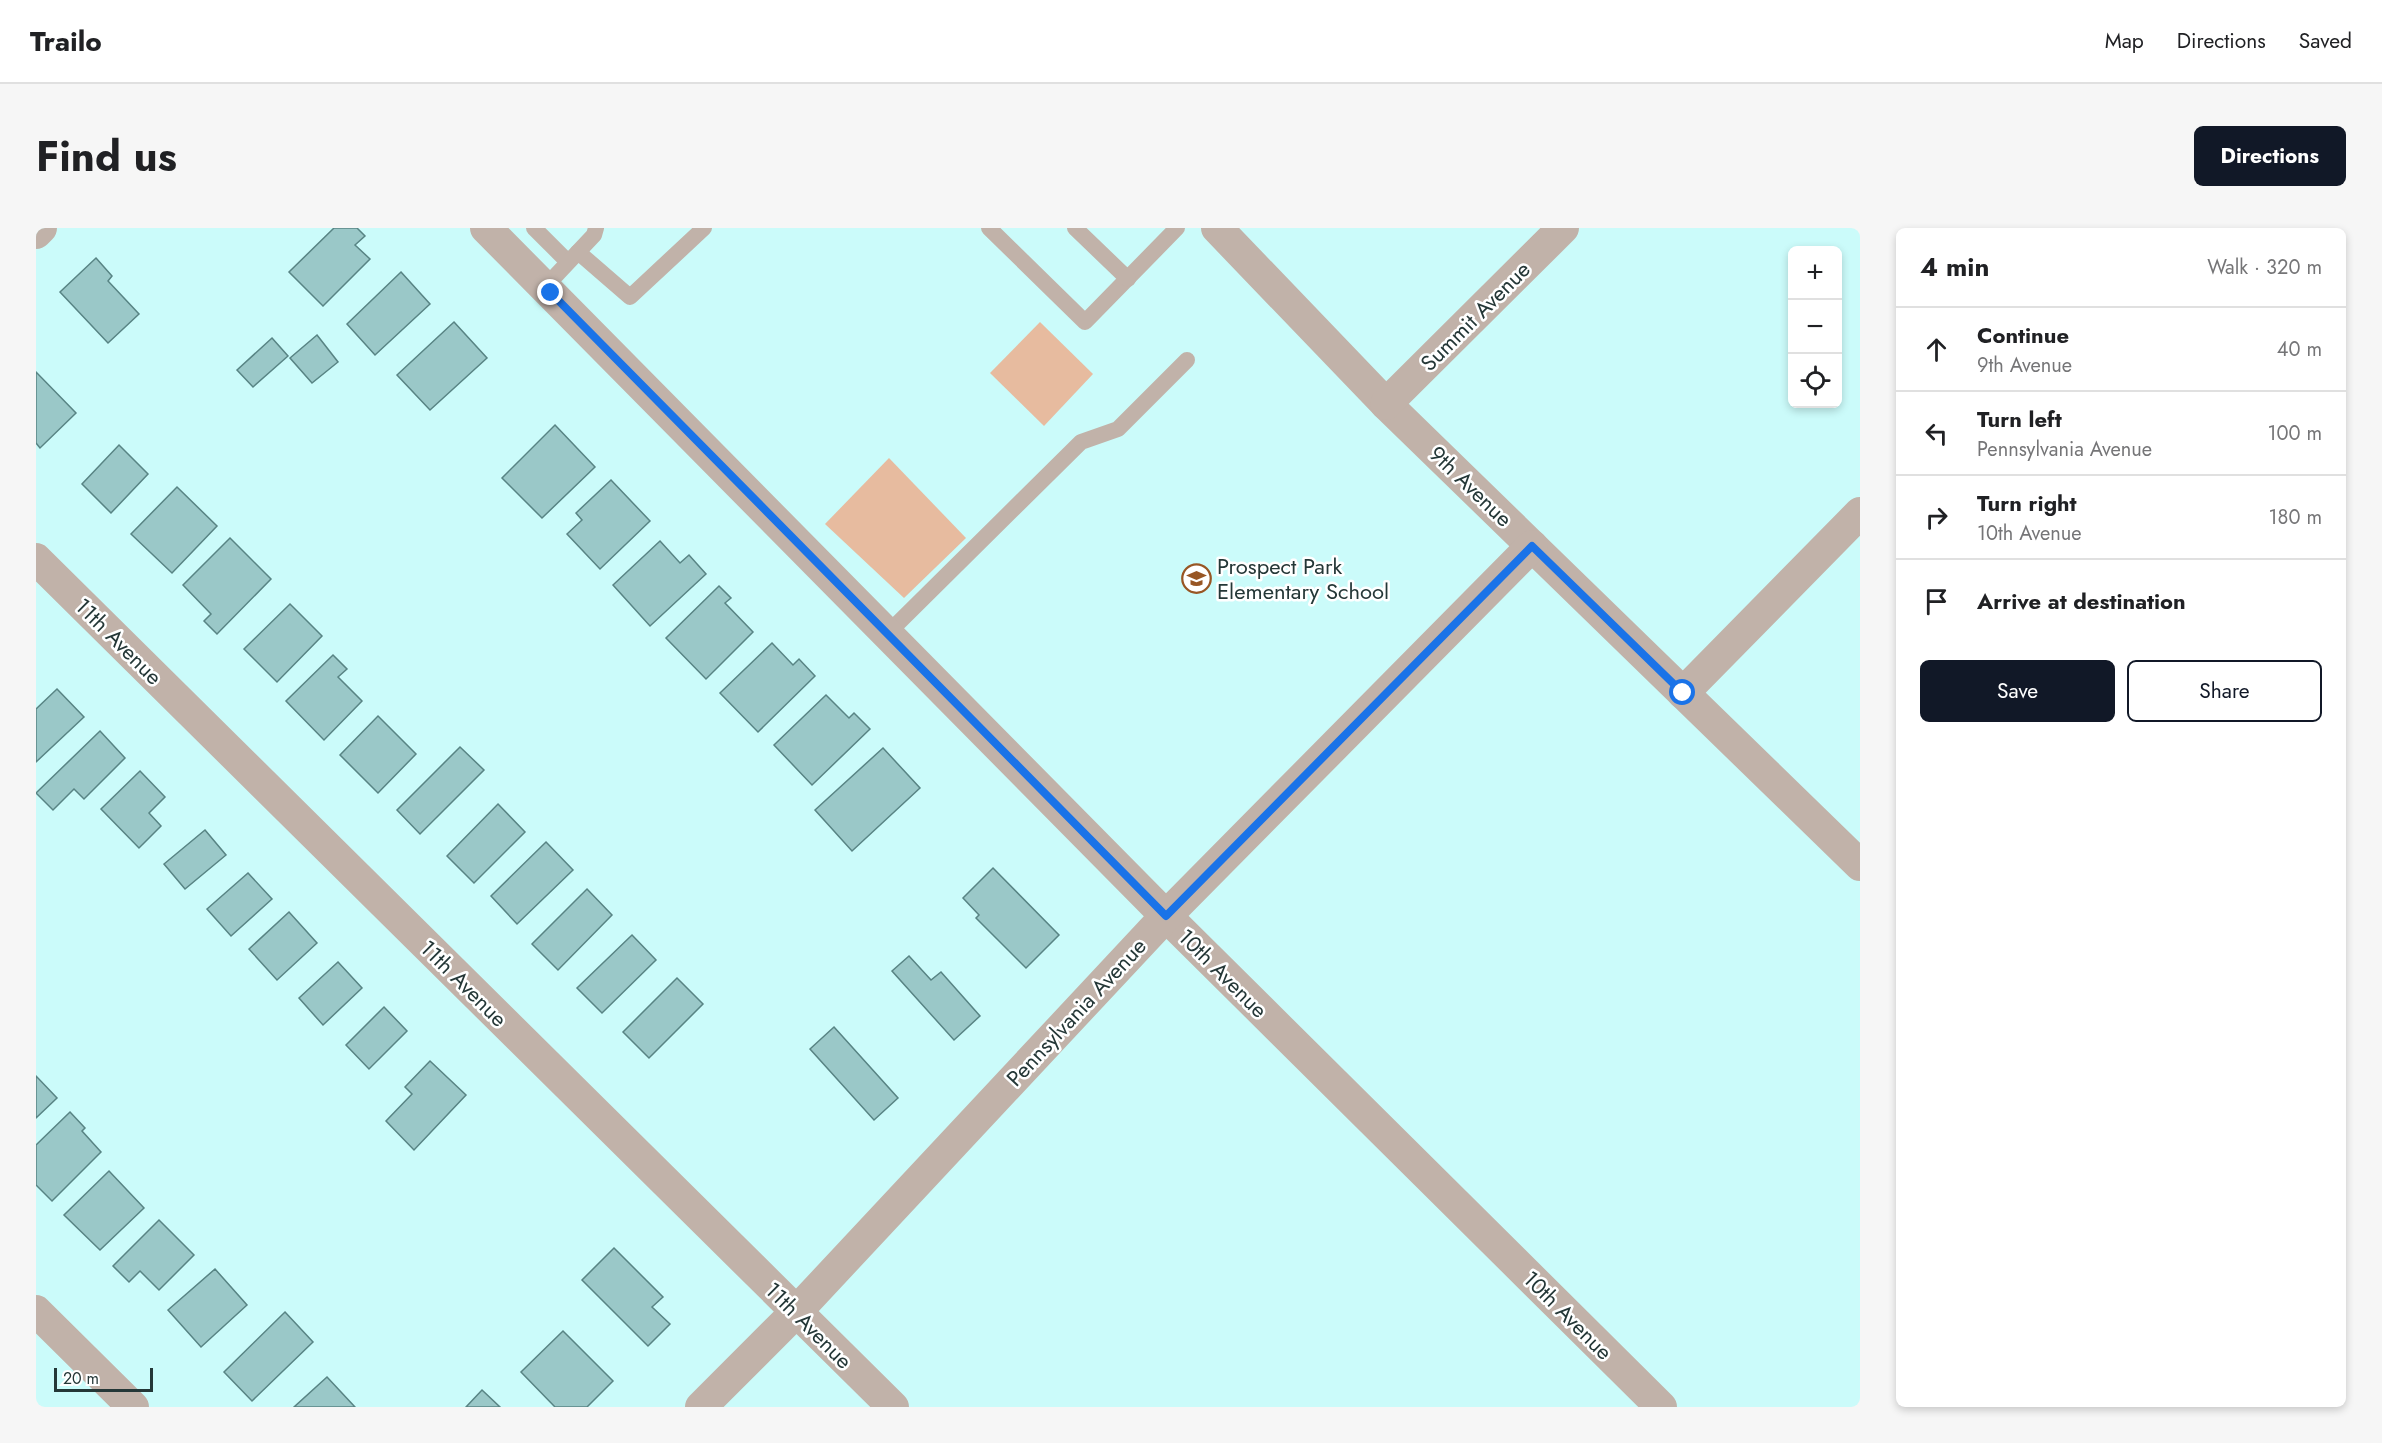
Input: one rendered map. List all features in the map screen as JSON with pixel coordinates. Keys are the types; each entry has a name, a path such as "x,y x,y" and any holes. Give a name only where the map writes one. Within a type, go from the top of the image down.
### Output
{"street":[{"path":"36,233 41,228"},
{"name":"10th Avenue","path":"486,228 1166,916 1661,1407"},
{"name":"9th Avenue","path":"1217,228 1386,404 1860,865"},
{"name":"Summit Avenue","path":"1386,404 1563,228"},
{"path":"1683,693 1860,513"},
{"name":"Pennsylvania Avenue","path":"701,1407 796,1312 1166,916 1532,546"},
{"name":"11th Avenue","path":"36,559 892,1407"},
{"path":"36,1311 133,1407"}],"lane":[{"path":"534,228 630,297 704,228"},
{"path":"545,288 594,235 596,228"},
{"path":"989,228 1085,322 1177,228"},
{"path":"1075,228 1128,279"},
{"path":"887,634 1081,442 1118,429 1186,360"}],"shaded area":[{"path":"1040,322 1093,374 1044,426 990,373"},
{"path":"889,458 966,538 904,598 825,524"}],"building":[{"path":"334,228 357,228 365,236 355,245 370,259 323,306 289,272"},
{"path":"96,258 112,276 108,281 139,314 108,343 60,292"},
{"path":"401,272 430,304 375,355 347,324"},
{"path":"454,322 487,358 430,410 397,375"},
{"path":"317,335 338,362 312,383 290,358"},
{"path":"272,338 288,356 253,387 237,370"},
{"path":"36,372 76,413 40,448 36,443"},
{"path":"555,425 595,467 542,518 502,478"},
{"path":"119,445 148,474 111,513 82,484"},
{"path":"611,480 650,521 600,569 567,534 582,520 576,513"},
{"path":"177,487 217,526 172,573 131,534"},
{"path":"230,538 271,579 217,634 204,621 211,614 183,585"},
{"path":"660,541 680,563 689,555 706,574 650,626 613,585"},
{"path":"719,586 731,598 725,603 753,632 706,679 666,638"},
{"path":"290,604 322,636 277,682 244,649"},
{"path":"772,643 793,665 799,659 815,676 758,732 720,693"},
{"path":"333,655 347,669 338,677 362,701 324,740 286,701"},
{"path":"57,689 84,717 36,762 36,709"},
{"path":"826,695 849,718 854,713 870,729 812,785 774,745"},
{"path":"378,716 416,754 378,793 340,755"},
{"path":"100,731 125,758 84,799 74,789 53,810 36,793"},
{"path":"460,747 484,770 420,834 397,810"},
{"path":"883,748 920,788 852,851 815,810"},
{"path":"140,771 165,797 149,813 161,826 139,848 101,809"},
{"path":"498,804 525,832 474,883 447,856"},
{"path":"205,830 226,855 185,889 164,864"},
{"path":"546,842 573,870 517,924 491,896"},
{"path":"993,868 1059,935 1026,968 976,918 979,915 963,898"},
{"path":"248,873 272,899 231,936 207,909"},
{"path":"587,889 612,915 558,970 532,944"},
{"path":"289,912 317,943 277,980 249,949"},
{"path":"632,935 656,960 602,1013 577,988"},
{"path":"909,956 931,980 941,972 980,1016 954,1040 892,971"},
{"path":"338,962 362,988 323,1025 299,998"},
{"path":"677,978 703,1004 649,1058 623,1032"},
{"path":"384,1007 407,1031 369,1069 346,1045"},
{"path":"834,1027 898,1098 874,1120 810,1049"},
{"path":"430,1061 466,1095 414,1150 386,1121 412,1094 405,1087"},
{"path":"36,1076 57,1098 36,1118"},
{"path":"70,1112 85,1128 82,1131 101,1152 52,1201 36,1185 36,1145"},
{"path":"109,1171 144,1208 100,1250 64,1215"},
{"path":"159,1220 194,1255 159,1290 140,1271 129,1282 113,1266"},
{"path":"614,1248 663,1297 652,1307 670,1324 648,1346 582,1280"},
{"path":"215,1269 247,1305 201,1347 168,1310"},
{"path":"285,1312 313,1342 252,1401 224,1372"},
{"path":"563,1331 613,1381 587,1407 555,1407 521,1372"},
{"path":"327,1377 355,1407 294,1407"},
{"path":"482,1390 500,1407 466,1407"}],"place":[{"name":"Prospect Park Elementary School","path":"1196,579"}],"route":[{"path":"551,293 1166,916 1532,546 1683,693"}]}
